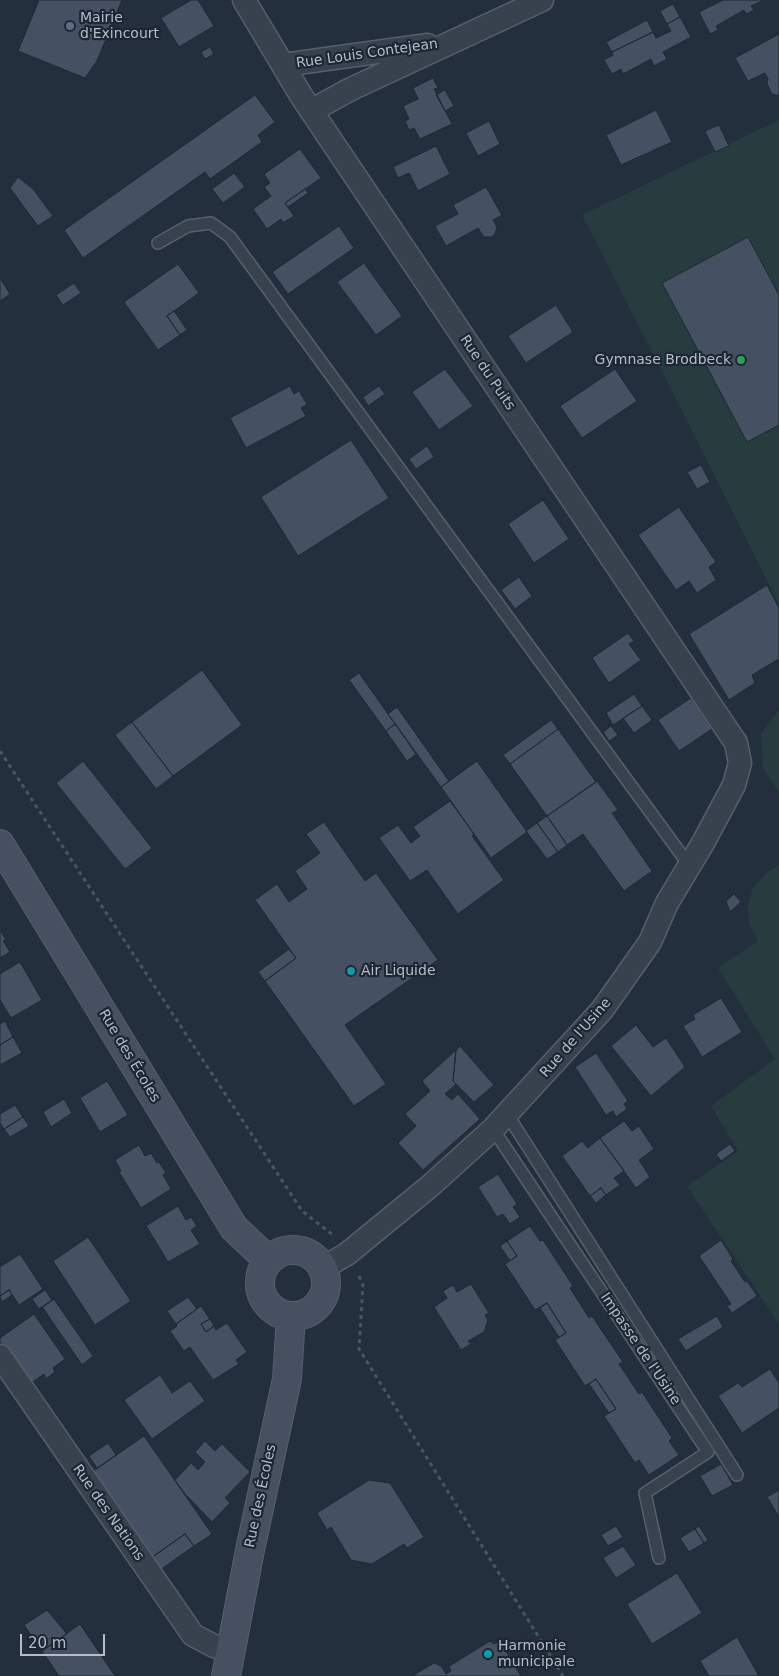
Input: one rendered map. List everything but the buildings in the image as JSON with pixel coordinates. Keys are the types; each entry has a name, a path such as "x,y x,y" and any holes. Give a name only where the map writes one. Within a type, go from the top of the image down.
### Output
{"street":[{"name":"Rue du Puits","path":"244,0 311,111 736,742"},
{"name":"Rue Louis Contejean","path":"311,111 349,90 542,0"},
{"name":"Rue Louis Contejean","path":"282,65 452,42"},
{"name":"Rue de l'Usine","path":"323,1268 348,1254 430,1186 500,1121 602,1010 650,942 667,903 703,843 734,785 740,763 736,742"},
{"name":"Rue des Écoles","path":"0,844 234,1228 268,1260"},
{"path":"287,1250 297,1250 312,1256 323,1268 326,1288 317,1306 309,1313 291,1316 279,1314 269,1306 262,1296 259,1284 261,1271 268,1260 277,1254 287,1250"},
{"name":"Rue des Écoles","path":"226,1676 287,1379 291,1316"},
{"name":"Rue des Nations","path":"0,1356 193,1635 214,1646 230,1650"}],"lane":[{"path":"158,243 188,226 212,223 230,237 689,865"},
{"path":"500,1121 737,1475"},
{"name":"Impasse de l'Usine","path":"500,1121 708,1452 645,1493 659,1558"}],"path":[{"path":"0,751 302,1211 330,1232 348,1254 363,1285 360,1349 563,1676"}],"green space":[{"path":"779,120 779,604 582,215"},
{"path":"779,710 779,793 763,768 761,734"},
{"path":"779,865 779,1324 687,1186 738,1151 711,1106 775,1059 718,968 758,941 749,924 748,905 753,888 765,874"}],"place":[{"name":"Mairie d'Exincourt","path":"70,26"},
{"name":"Gymnase Brodbeck","path":"741,360"},
{"name":"Air Liquide","path":"351,971"},
{"name":"Harmonie municipale","path":"488,1654"}]}
